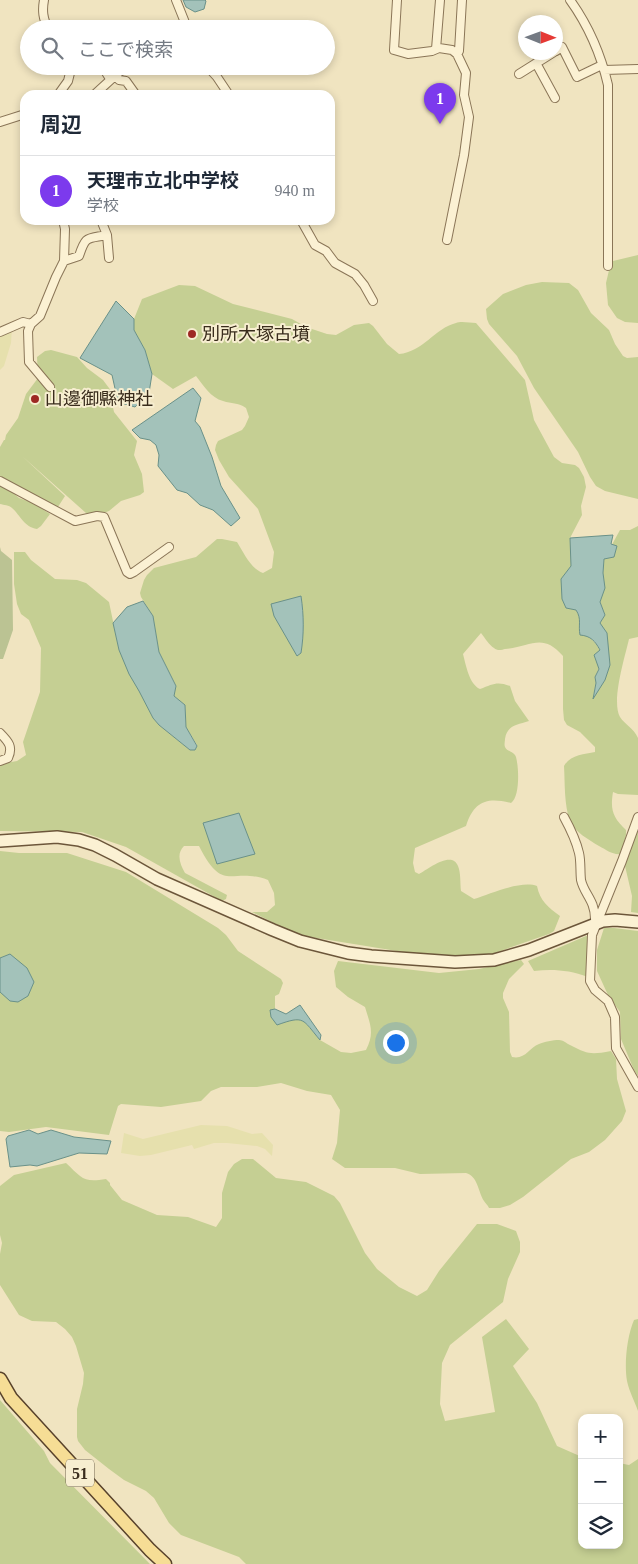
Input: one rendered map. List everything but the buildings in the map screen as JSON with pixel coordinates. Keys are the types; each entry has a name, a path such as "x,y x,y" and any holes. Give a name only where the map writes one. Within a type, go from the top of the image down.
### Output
{"main road":[{"name":"51","path":"0,1379 12,1398 150,1550 165,1564"}],"street":[{"path":"44,0 42,10 45,20"},
{"path":"176,0 184,20"},
{"path":"398,0 394,50 408,54 417,54 446,48 457,54 466,73 464,95 469,117 464,155 447,240"},
{"path":"436,49 440,0"},
{"path":"457,54 460,51 462,0"},
{"path":"570,0 583,19 608,85 608,266"},
{"path":"563,49 577,77 603,68 638,69"},
{"path":"520,74 542,60"},
{"path":"536,64 555,98"},
{"path":"62,90 68,81 68,75"},
{"path":"99,90 115,75"},
{"path":"216,75 226,90"},
{"path":"112,77 126,81 132,90"},
{"path":"0,122 20,116"},
{"path":"50,387 29,362 28,331 40,316 64,261 64,225"},
{"path":"103,225 107,235 108,258"},
{"path":"304,225 315,245 326,251 335,263 355,274 373,300"},
{"path":"64,261 79,256 83,242 86,239 107,235"},
{"path":"0,332 23,322 32,324"},
{"path":"0,481 75,521 97,516 104,518 127,572 130,574 169,547"},
{"path":"0,733 10,746 11,752 8,758 0,761"},
{"path":"564,817 573,834 579,853 582,882 592,901 595,912 595,924"},
{"path":"638,817 622,861 595,924 592,935 590,981 595,990 608,1001 615,1018 616,1048 638,1087"},
{"path":"0,841 57,837 79,840 95,845 115,854 157,879 273,930 322,947 356,954 455,962 494,960 529,950 595,924 615,920 638,922"}],"shaded area":[{"path":"12,328 11,343 4,366 0,370 0,335"},
{"path":"201,1125 227,1126 252,1134 262,1133 273,1145 272,1156 265,1149 257,1146 227,1143 214,1143 194,1149 192,1145 151,1155 140,1156 121,1153 124,1133 143,1139"}],"green space":[{"path":"638,255 638,323 625,322 617,318 608,305 606,283 613,261"},
{"path":"542,282 569,283 578,290 591,313 609,330 623,356 627,358 638,357 638,499 605,491 596,486 578,452 534,388 517,356 489,324 486,309 503,294 526,285"},
{"path":"179,285 195,286 233,304 292,319 306,327 327,334 336,335 354,325 369,323 387,344 399,354 415,349 442,330 456,323 476,323 525,380 534,420 554,457 562,463 575,465 584,477 586,487 581,506 582,515 570,538 576,610 580,616 579,629 596,644 601,655 601,661 595,677 596,683 593,698 605,680 600,623 605,615 600,602 604,588 604,559 620,530 630,530 638,526 638,637 629,639 617,701 620,717 634,731 638,738 638,795 613,792 612,809 618,822 626,830 621,854 615,854 595,844 575,829 568,815 564,766 574,757 595,752 595,747 580,732 567,725 564,720 563,656 549,644 542,643 497,650 490,645 481,633 463,654 473,683 480,689 495,684 510,686 515,701 529,721 510,728 505,739 505,747 515,755 517,762 518,782 516,795 511,803 488,801 482,803 473,811 466,826 415,848 413,863 415,872 419,874 440,862 451,860 458,866 460,872 461,891 474,899 514,886 537,886 540,896 545,903 560,916 554,931 489,955 445,956 403,952 298,935 252,912 267,912 275,905 274,893 268,880 255,877 222,875 215,870 199,846 184,846 179,856 182,866 185,873 227,895 226,899 222,901 126,847 82,832 0,831 0,764 17,761 26,755 23,742 40,692 41,648 29,620 21,614 17,604 14,584 14,552 25,552 31,560 55,579 77,580 86,583 109,602 119,650 153,718 190,750 195,750 197,745 186,727 185,705 173,696 176,686 159,652 153,616 141,597 140,593 144,580 154,568 196,557 217,539 237,542 248,560 258,571 263,573 272,568 274,552 258,509 229,477 215,450 218,441 242,430 245,426 249,417 246,408 215,397 196,376 173,389 152,374 145,350 134,330 134,319 142,299","holes":["301,596 303,639 301,653 297,655 288,638"]},
{"path":"51,350 77,357 87,368 103,380 112,392 114,412 137,441 134,455 142,474 144,492 121,501 109,511 101,514 86,513 22,456 65,496 56,510 0,476 0,447 18,418 26,394 38,378 37,357 45,351"},
{"path":"0,482 19,498 33,503 50,514 41,526 37,529 29,526 11,507 0,504"},
{"path":"0,547 1,551 12,560 13,630 3,659 0,659"},
{"path":"638,827 638,913 631,912 632,896 625,866"},
{"path":"0,851 67,853 126,872 218,928 238,951 281,979 283,983 279,994 275,996 275,1009 271,1010 304,1021 320,1040 341,1052 351,1053 366,1050 371,1033 365,1007 336,987 334,971 338,961 439,973 479,969 521,960 524,964 509,979 503,993 503,998 509,1012 510,1052 512,1057 520,1057 539,1044 557,1040 562,1040 589,1053 611,1051 616,1059 617,1079 626,1111 622,1121 605,1140 589,1152 571,1159 523,1197 510,1205 500,1208 489,1208 473,1177 466,1173 420,1174 395,1168 345,1168 332,1159 337,1143 340,1110 331,1095 307,1091 281,1083 257,1087 221,1087 211,1091 201,1101 161,1107 121,1104 118,1106 109,1135 46,1127 9,1132 0,1131"},
{"path":"604,928 638,931 638,1076 621,1039 620,1012 608,995 597,971 597,950"},
{"path":"586,936 590,937 588,977 561,971 534,971 528,961"},
{"path":"242,1159 253,1159 276,1178 306,1182 334,1196 340,1203 365,1253 377,1269 399,1287 417,1296 427,1290 439,1271 477,1224 497,1224 516,1231 520,1242 520,1252 508,1279 503,1302 450,1345 442,1363 440,1404 445,1421 495,1412 482,1337 506,1319 529,1349 513,1366 537,1403 557,1446 578,1455 578,1549 623,1549 623,1464 629,1465 638,1459 638,1564 246,1564 239,1557 181,1535 169,1523 154,1498 146,1491 124,1480 85,1450 77,1437 77,1409 84,1373 72,1337 56,1322 32,1321 19,1315 0,1285 2,1243 0,1235 0,1186 14,1175 66,1163 87,1180 106,1179 122,1200 157,1215 188,1217 216,1227 222,1218 222,1193 228,1172 234,1164"},
{"path":"638,1319 638,1411 628,1385 626,1367 630,1334 634,1320"},
{"path":"0,1400 44,1451 50,1463 150,1564 0,1564"}],"water":[{"path":"183,0 206,1 204,9 195,12 186,7"},
{"path":"116,301 134,319 134,330 145,350 152,374 149,393 135,407 118,402 112,375 80,358"},
{"path":"193,388 201,398 195,421 200,427 212,457 221,486 240,518 231,526 213,510 200,505 187,493 177,490 158,466 159,455 156,445 150,440 140,438 132,430"},
{"path":"613,535 611,544 617,546 614,557 604,559 605,588 600,602 605,615 600,623 607,633 610,665 605,680 593,699 596,683 595,677 599,669 594,655 600,650 587,636 580,635 578,613 576,610 566,608 562,599 561,579 571,566 570,538"},
{"path":"301,596 303,639 301,653 297,656 274,616 271,604"},
{"path":"143,601 153,616 159,652 176,686 174,696 185,705 186,727 197,746 195,750 190,750 153,718 129,674 119,650 113,623 127,607"},
{"path":"239,813 255,854 217,864 203,823"},
{"path":"10,954 27,968 34,982 28,996 18,1002 10,1001 0,992 0,958"},
{"path":"300,1005 321,1035 320,1040 310,1027 302,1021 293,1020 277,1025 271,1017 270,1010 275,1009 286,1014"},
{"path":"29,1130 38,1134 51,1130 74,1137 111,1141 107,1154 79,1153 37,1166 10,1167 6,1139 8,1136"}],"place":[{"name":"天理市立北中学校","path":"440,124"},
{"name":"別所大塚古墳","path":"192,334"},
{"name":"山邊御縣神社","path":"35,399"}]}
